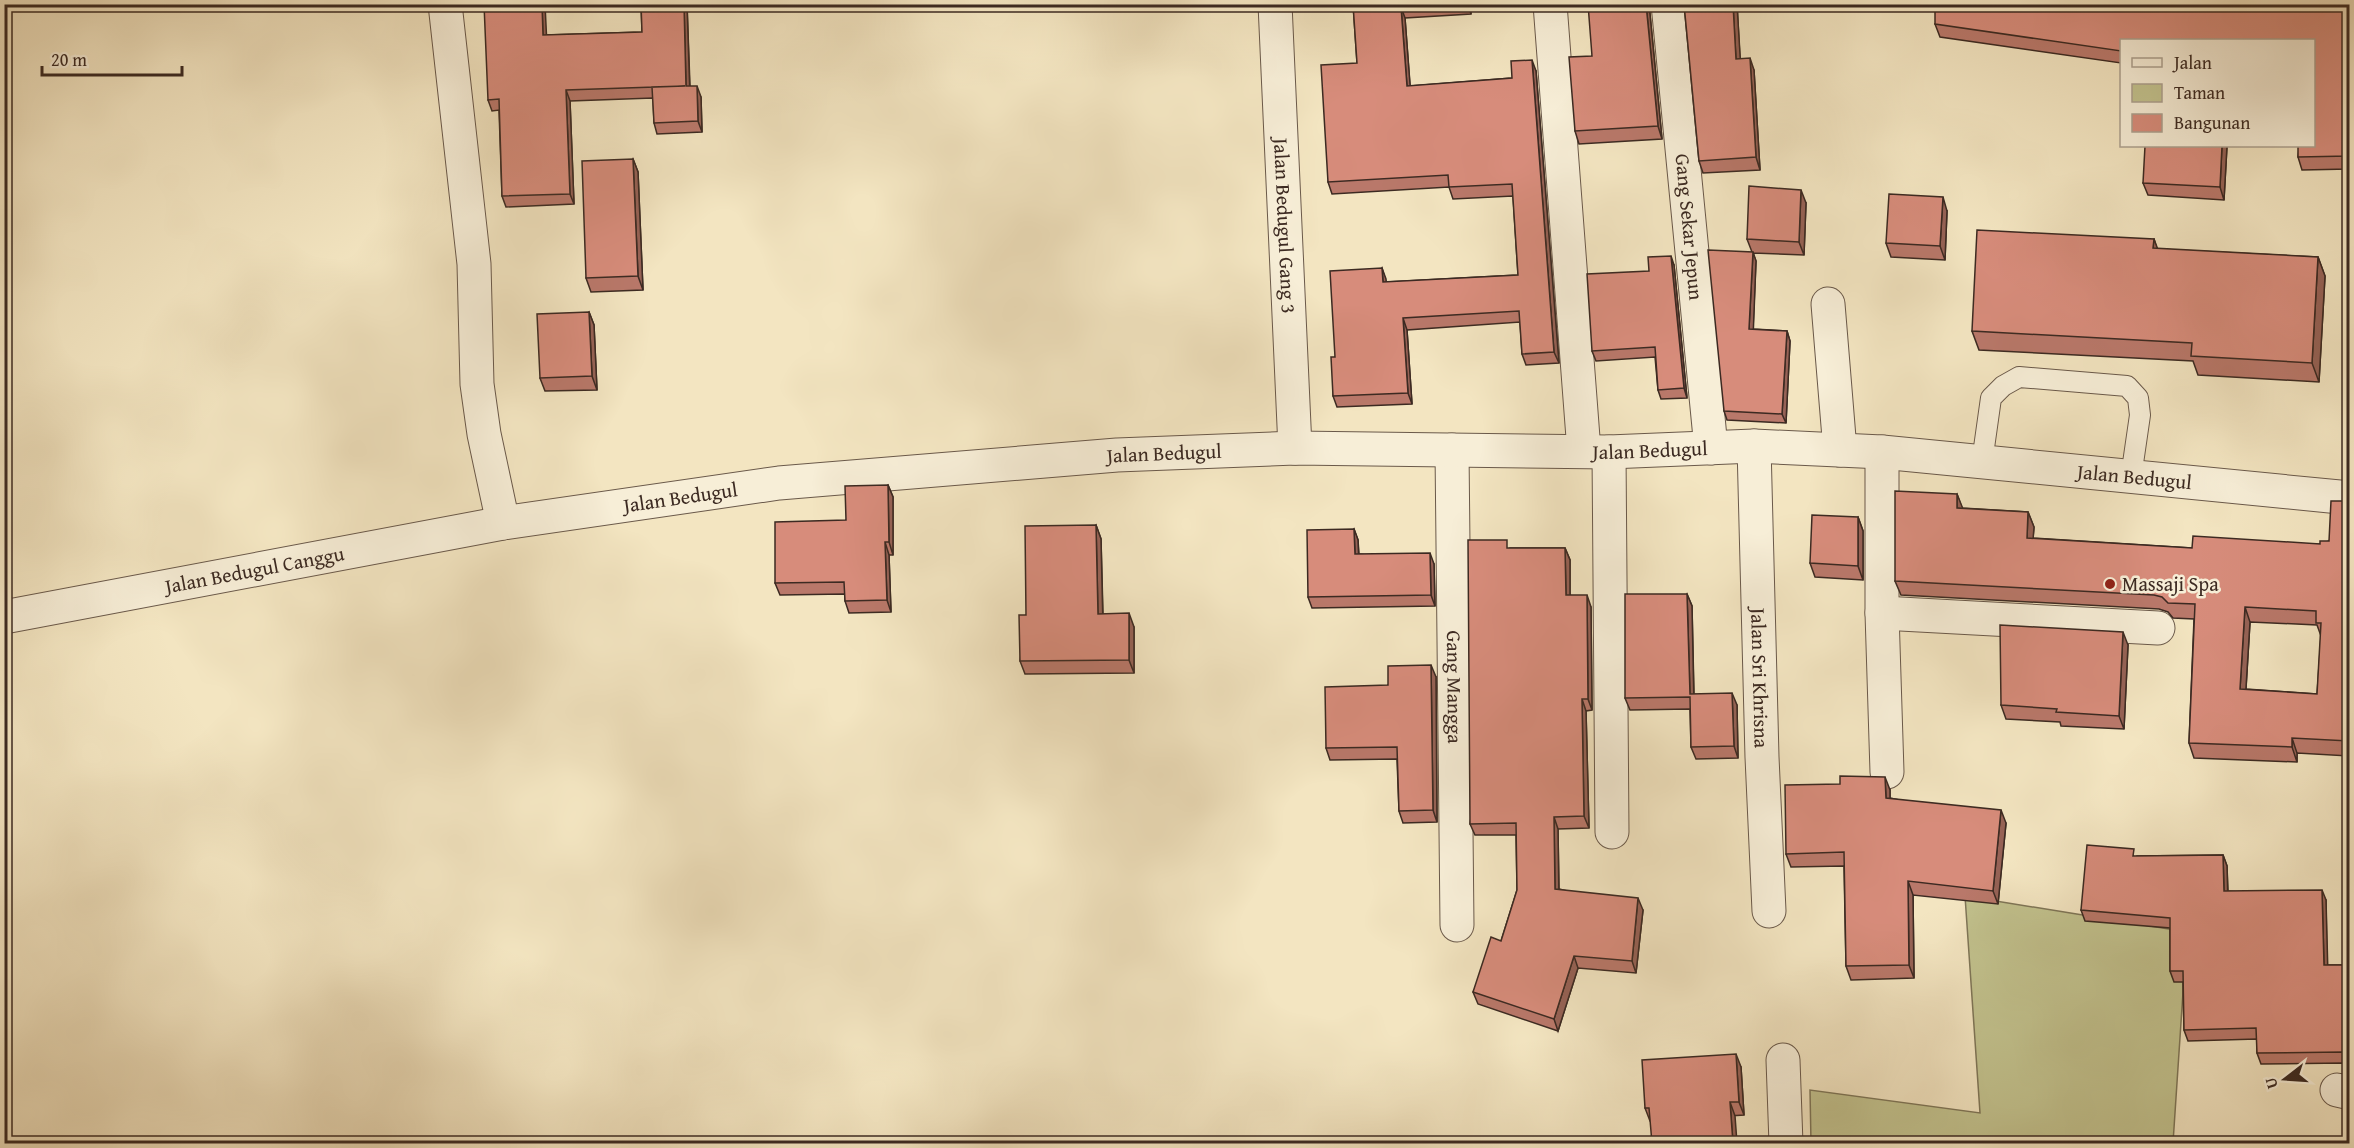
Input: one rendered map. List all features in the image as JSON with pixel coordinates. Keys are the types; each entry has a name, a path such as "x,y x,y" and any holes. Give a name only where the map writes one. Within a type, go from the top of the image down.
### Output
{"street":[{"path":"445,4 474,264 477,384 484,434 503,523"},
{"name":"Jalan Bedugul Gang 3","path":"1275,4 1295,448"},
{"path":"1550,4 1596,452 1612,832"},
{"name":"Gang Sekar Jepun","path":"1668,4 1711,448"},
{"path":"1828,304 1840,450"},
{"name":"Jalan Bedugul","path":"503,523 779,483 1117,455 1295,448 1596,452 1754,446 1840,450 1882,452 2349,498"},
{"name":"Jalan Sri Khrisna","path":"1754,446 1762,757 1769,911"},
{"name":"Gang Mangga","path":"1452,450 1457,925"},
{"path":"1882,452 1882,613 1887,772"},
{"name":"Jalan Bedugul Canggu","path":"4,617 503,523"},
{"path":"1882,613 2158,628"},
{"path":"1783,1060 1786,1143"}],"lane":[{"path":"1982,462 1991,398 2003,386 2019,377 2127,386 2138,398 2140,415 2131,477"}],"green space":[{"path":"1965,896 2187,932 2173,1143 1811,1143 1810,1090 1980,1113"}],"building":[{"path":"484,4 542,4 543,35 642,32 641,4 684,4 686,86 697,86 698,121 654,123 652,87 566,90 570,194 502,196 499,99 488,100"},
{"path":"1353,4 1437,4 1401,7 1407,86 1512,78 1511,61 1532,60 1554,352 1522,354 1519,311 1403,318 1408,393 1333,396 1331,357 1335,357 1330,271 1382,268 1383,282 1518,275 1512,184 1449,187 1448,175 1328,182 1321,65 1357,63"},
{"path":"1588,4 1646,4 1658,126 1575,131 1569,57 1592,56"},
{"path":"1684,4 1733,4 1736,59 1750,58 1756,157 1699,161"},
{"path":"1935,4 2349,4 2349,156 2298,157 2298,147 2315,147 2315,39 2120,39 2120,51 1935,24"},
{"path":"2145,147 2222,147 2220,187 2143,183"},
{"path":"633,159 638,276 586,278 582,161"},
{"path":"1749,186 1801,190 1799,242 1747,239"},
{"path":"1889,194 1943,197 1940,246 1886,243"},
{"path":"1977,230 2154,239 2153,248 2318,257 2312,363 2191,356 2192,343 1972,331"},
{"path":"1708,250 1753,252 1749,329 1787,331 1782,414 1724,411"},
{"path":"1671,256 1684,388 1658,390 1655,347 1592,351 1587,274 1649,271 1648,257"},
{"path":"589,312 592,376 540,378 537,314"},
{"path":"888,485 889,542 885,542 887,600 845,601 844,582 775,583 775,522 846,520 845,486"},
{"path":"1895,491 1957,494 1957,508 2028,512 2027,538 2192,548 2193,536 2320,544 2320,541 2329,541 2331,501 2349,501 2349,741 2292,738 2292,747 2189,743 2195,604 2168,603 2162,597 2154,595 1895,581","holes":["2245,607 2316,611 2316,623 2321,623 2317,694 2240,689"]},
{"path":"1812,515 1858,517 1858,566 1810,563"},
{"path":"1096,525 1098,614 1129,613 1129,660 1020,661 1019,615 1026,615 1025,526"},
{"path":"1354,529 1355,554 1430,553 1431,595 1308,597 1307,530"},
{"path":"1468,540 1507,540 1507,548 1565,548 1566,595 1587,595 1588,699 1582,699 1584,816 1554,817 1555,889 1638,898 1632,961 1574,956 1554,1019 1473,992 1491,937 1501,941 1517,890 1516,823 1470,824"},
{"path":"1625,594 1687,594 1690,694 1732,693 1734,746 1691,747 1690,697 1625,698"},
{"path":"2000,625 2123,632 2119,716 2056,712 2057,709 2001,705"},
{"path":"1431,665 1433,810 1399,811 1397,747 1326,748 1325,687 1388,685 1388,666"},
{"path":"1840,776 1885,777 1886,798 2001,810 1993,891 1908,881 1909,965 1846,966 1844,852 1786,854 1785,785 1840,784"},
{"path":"2087,845 2134,849 2133,856 2223,855 2224,891 2322,890 2324,965 2349,965 2349,1063 2343,1062 2343,1052 2257,1053 2256,1028 2184,1030 2183,971 2170,971 2170,918 2081,910"},
{"path":"1736,1054 1739,1102 1730,1102 1733,1143 1652,1143 1649,1108 1645,1108 1642,1060"}],"place":[{"name":"Massaji Spa","path":"2110,584"}]}
